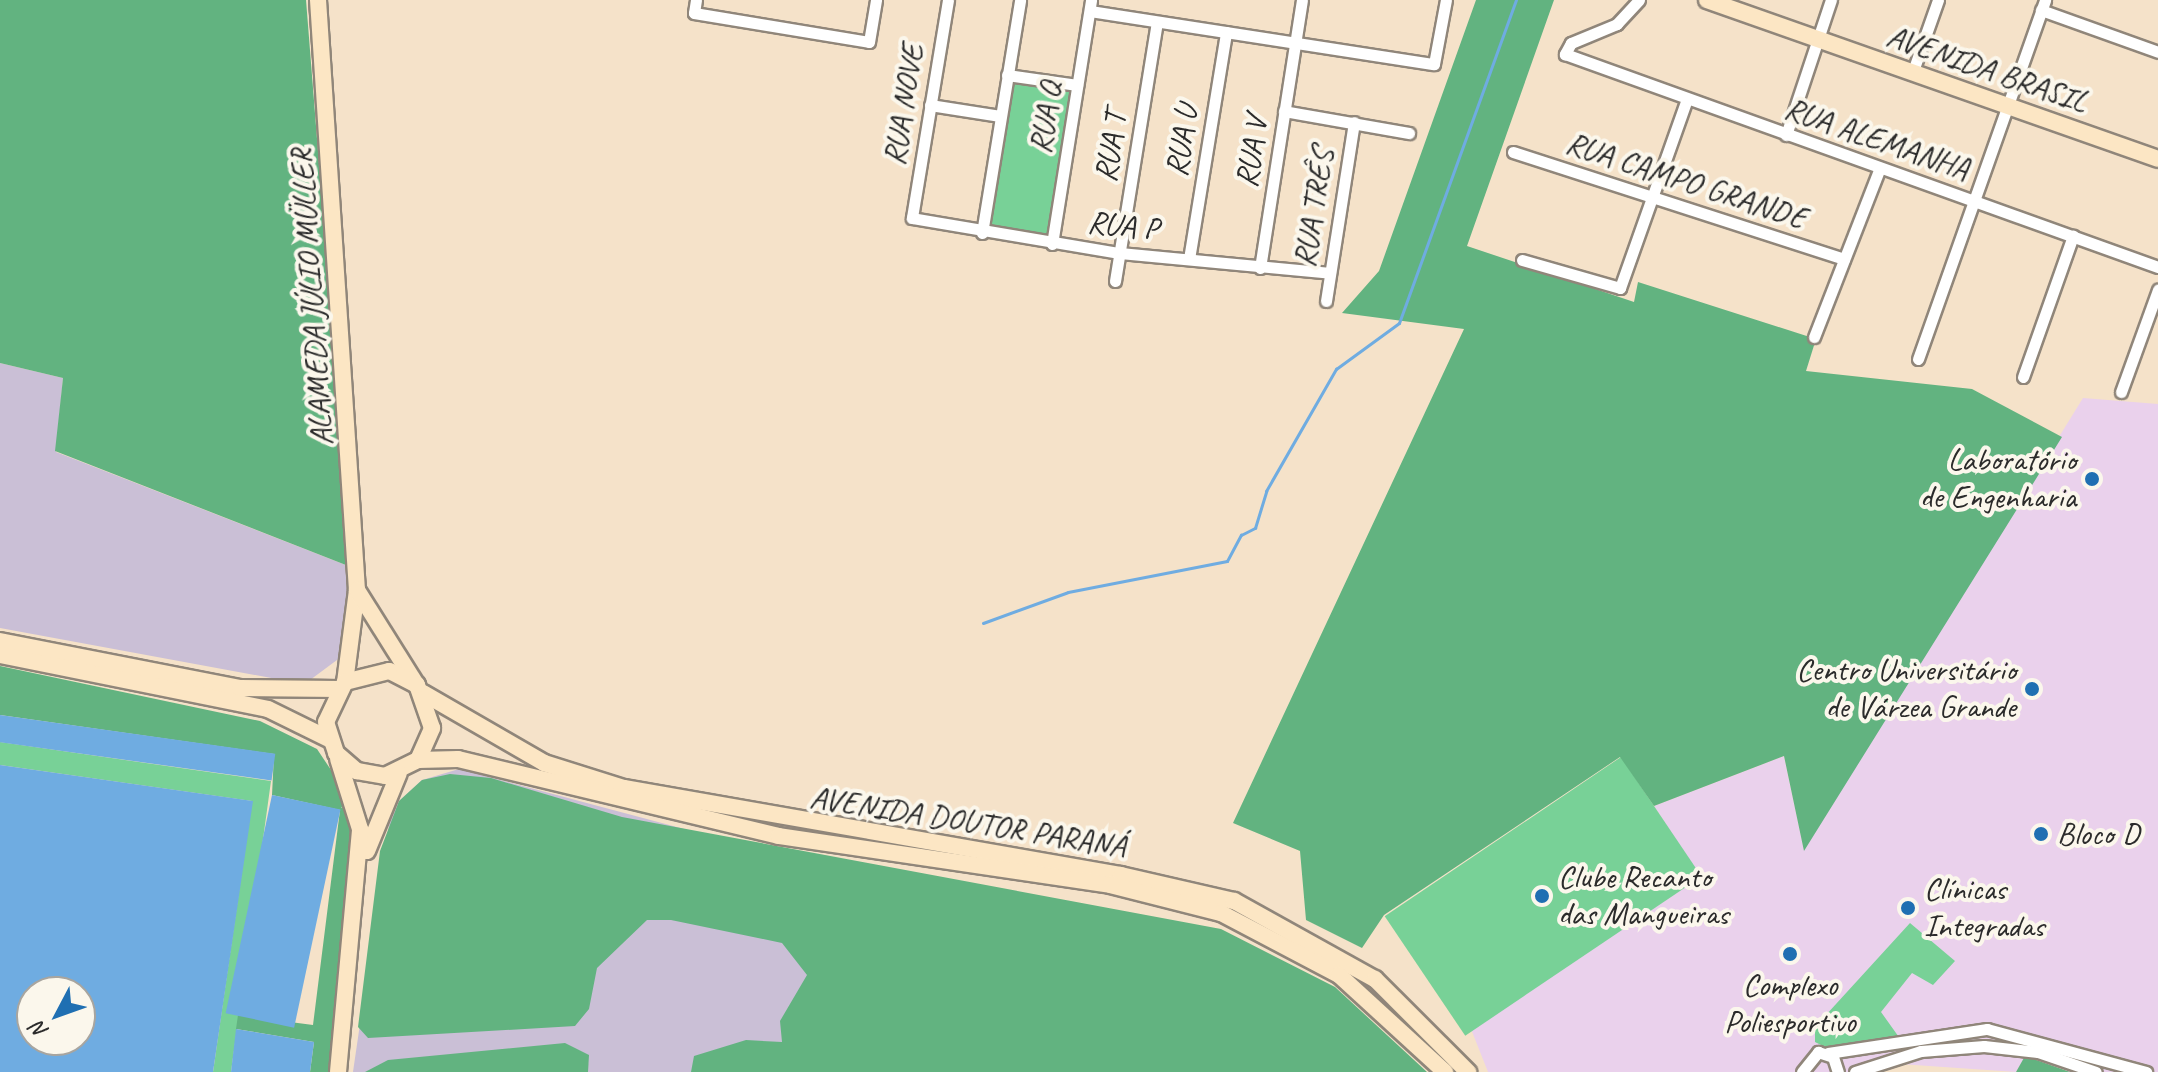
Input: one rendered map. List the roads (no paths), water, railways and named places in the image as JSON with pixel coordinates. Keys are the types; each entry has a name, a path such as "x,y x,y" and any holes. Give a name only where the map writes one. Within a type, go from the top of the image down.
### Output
{"main road":[{"name":"ALAMEDA JÚLIO MÜLLER","path":"318,0 357,590 342,686"},
{"name":"AVENIDA BRASIL","path":"1707,0 1725,2 1817,40 2158,159"},
{"name":"ALAMEDA JÚLIO MÜLLER","path":"357,590 420,689"},
{"path":"0,641 240,688 342,686 389,671 420,689 432,728 418,760 399,773 371,776 332,746 253,706 0,655"},
{"path":"338,1072 359,892 360,829 332,746 330,704 342,686"},
{"name":"AVENIDA DOUTOR PARANÁ","path":"420,689 544,763 624,788 1234,901 1375,979 1468,1072"},
{"name":"AVENIDA DOUTOR PARANÁ","path":"418,760 458,759 779,836 1110,885 1221,913 1339,975 1445,1072"},
{"path":"359,892 376,820 399,773"}],"street":[{"path":"696,0 694,13 869,42 876,0"},
{"name":"RUA NOVE","path":"912,218 948,0"},
{"path":"982,233 1020,0"},
{"name":"RUA V","path":"1260,268 1302,0"},
{"path":"1090,6 1157,22 1434,64 1446,0"},
{"name":"RUA ALEMANHA","path":"1639,0 1617,24 1565,47 1578,65 1786,135 1879,170 1978,201 2158,267"},
{"path":"1786,135 1831,0"},
{"path":"1913,71 1938,0"},
{"path":"1918,359 1978,201 2043,5 2158,52"},
{"name":"RUA Q","path":"1052,244 1090,6"},
{"name":"RUA T","path":"1115,281 1157,22"},
{"name":"RUA U","path":"1189,259 1226,32"},
{"path":"1007,75 1077,85"},
{"path":"1522,260 1620,288 1686,102"},
{"path":"930,105 1000,116"},
{"path":"1284,111 1409,133"},
{"name":"RUA TRÊS","path":"1326,301 1354,122"},
{"name":"RUA CAMPO GRANDE","path":"1513,152 1844,259"},
{"path":"1814,337 1879,170"},
{"name":"RUA P","path":"912,218 982,233 1120,253 1330,273"},
{"path":"2023,377 2073,236"},
{"path":"2121,392 2158,290"},
{"path":"1801,1071 1808,1056 1987,1029 2146,1072"},
{"path":"1855,1072 1921,1051 1984,1046 2038,1052 2096,1072"},
{"path":"1828,1053 1838,1072"}],"water":[{"path":"0,715 275,754 272,780 0,742"},
{"path":"0,765 253,801 213,1072 0,1072"},
{"path":"272,795 340,810 294,1028 226,1013"},
{"path":"236,1029 314,1042 310,1072 231,1072"}],"waterway":[{"path":"983,623 1068,592 1227,561 1241,535 1255,528 1266,491 1336,369 1399,323 1516,0"}],"place":[{"name":"Laboratório de Engenharia","path":"2092,479"},
{"name":"Centro Universitário de Várzea Grande","path":"2032,689"},
{"name":"Bloco D","path":"2041,834"},
{"name":"Clube Recanto das Mangueiras","path":"1542,896"},
{"name":"Clínicas Integradas","path":"1908,908"},
{"name":"Complexo Poliesportivo","path":"1790,954"}]}
